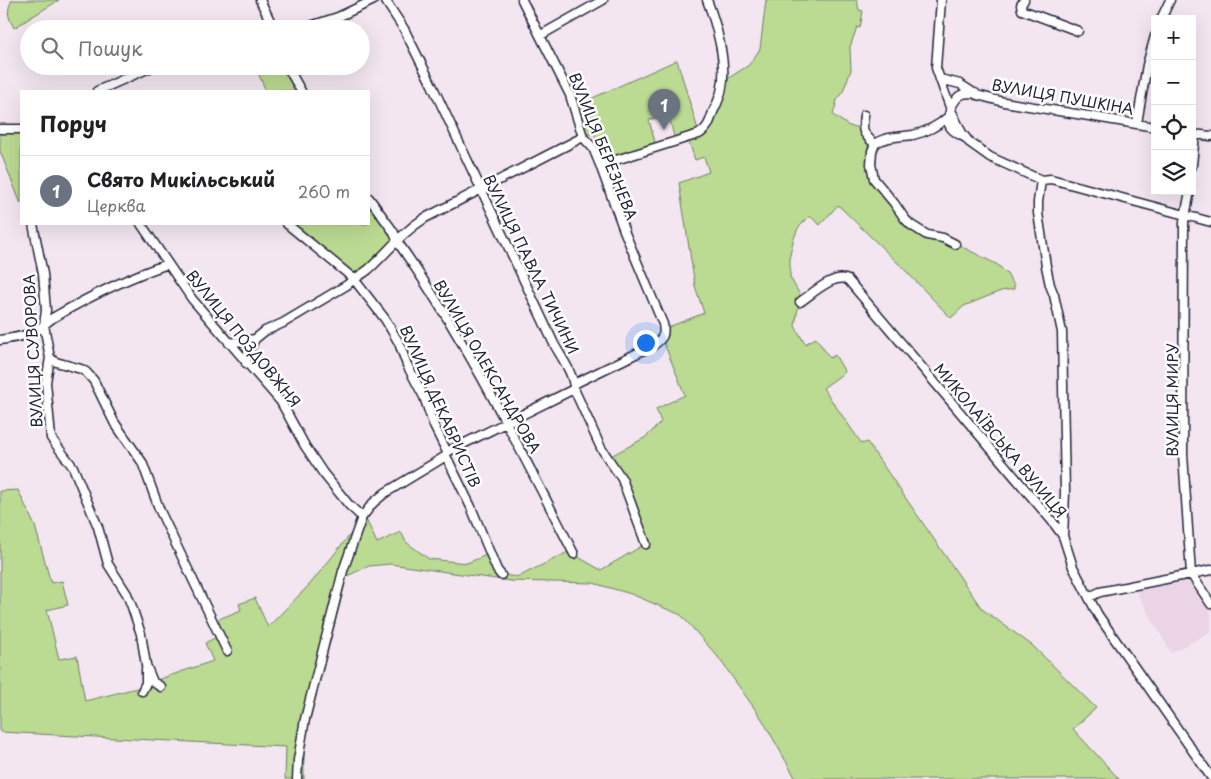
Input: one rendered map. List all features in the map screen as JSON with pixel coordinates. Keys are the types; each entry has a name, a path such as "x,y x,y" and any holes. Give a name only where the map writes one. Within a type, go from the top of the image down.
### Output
{"street":[{"path":"260,0 270,20"},
{"path":"329,20 374,0"},
{"name":"ВУЛИЦЯ ПАВЛА ТИЧИНИ","path":"385,0 404,30 482,190 602,448 622,479 646,544"},
{"name":"ВУЛИЦЯ БЕРЕЗНЕВА","path":"522,0 570,95 583,138 589,142 600,165 625,233 663,324 664,333 661,340 654,345 574,386"},
{"path":"541,35 603,0"},
{"path":"600,165 700,134 707,129 723,80 722,55 718,35 707,0"},
{"path":"941,0 936,68 950,114 952,130 990,157 1041,180 1050,179 1211,222"},
{"path":"1024,0 1020,8 1022,10 1078,31"},
{"path":"1163,15 1170,0"},
{"path":"1137,123 1151,50"},
{"path":"99,90 133,75"},
{"path":"291,75 300,90"},
{"name":"ВУЛИЦЯ ПУШКІНА","path":"940,79 960,84 975,93 1004,102 1151,126"},
{"path":"955,244 943,238 927,235 905,219 894,202 874,179 871,164 872,151 875,144 884,139 922,132 941,123 950,114 954,103 961,95 975,93"},
{"path":"864,115 862,127 864,134 875,144"},
{"path":"0,129 19,128"},
{"path":"1196,134 1211,136"},
{"path":"246,363 247,356 255,339 265,331 283,323 347,285 353,278 369,269 407,230 425,218 583,138"},
{"path":"1041,180 1038,213 1046,266 1062,332 1065,493 1062,536"},
{"name":"ВУЛИЦЯ МИРУ","path":"1189,195 1184,222 1184,454 1192,574 1211,604"},
{"name":"ВУЛИЦЯ ОЛЕКСАНДРОВА","path":"370,199 393,231 447,317 507,423 574,554"},
{"name":"ВУЛИЦЯ СУВОРОВА","path":"33,225 43,274 46,310 44,325 50,358 46,382 51,438 76,473 98,527 108,564 127,594 141,634 146,665 146,683 142,691"},
{"name":"ВУЛИЦЯ ПОЗДОВЖНЯ","path":"142,225 192,299 281,402 323,473 349,505 362,517"},
{"name":"ВУЛИЦЯ ДЕКАБРИСТІВ","path":"288,225 353,278 391,328 501,576"},
{"path":"0,340 28,334 56,316 114,286 149,270 168,264"},
{"name":"МИКОЛАЇВСЬКА ВУЛИЦЯ","path":"800,302 833,280 841,278 848,280 1045,512 1062,536 1073,567 1098,615 1211,776"},
{"path":"28,334 46,342"},
{"path":"229,343 255,339"},
{"path":"50,358 56,362 82,369 94,381 114,422 142,462 157,502 227,651"},
{"path":"297,779 300,741 307,711 343,571 362,517 373,503 385,493 447,454 574,386"},
{"path":"1089,597 1100,592 1211,570"},
{"name":"ВУЛИЦЯ СУВОРОВА","path":"146,665 154,682 161,687"}],"shaded area":[{"path":"1187,577 1192,579 1211,613 1211,632 1171,653 1134,587"}],"green space":[{"path":"12,0 59,0 27,20 20,20 20,24 14,28 8,14"},
{"path":"766,0 857,0 859,10 863,11 860,28 857,27 850,47 851,70 842,94 837,100 833,115 849,126 862,128 873,148 873,173 920,230 943,237 998,265 1014,285 1014,289 1001,291 964,306 951,318 838,205 820,225 810,216 798,228 790,255 790,277 800,295 795,326 805,344 816,338 830,358 835,355 845,372 823,388 862,444 867,442 982,609 1033,646 1096,708 1073,729 1119,779 796,779 762,719 718,657 681,615 631,594 593,583 510,581 390,564 369,566 347,576 304,743 304,779 298,779 300,745 345,572 365,517 377,543 401,532 406,542 429,559 467,563 489,554 501,571 509,576 520,576 570,551 601,570 647,543 609,457 646,437 661,422 656,409 685,395 663,341 666,328 704,313 695,286 679,183 709,172 704,157 695,160 688,139 700,135 724,81 749,65 760,49"},
{"path":"677,60 699,133 675,140 668,114 649,120 656,146 603,162 595,145 595,134 585,134 575,106"},
{"path":"259,75 290,75 299,90 266,90"},
{"path":"20,130 20,201 0,151 0,131"},
{"path":"370,202 394,239 386,250 358,273 353,273 291,225 370,225"},
{"path":"18,490 35,526 51,583 62,581 68,605 47,610 59,659 77,656 85,701 141,687 213,661 205,643 220,635 214,621 241,610 239,604 255,598 268,627 311,583 357,526 331,610 296,779 285,779 286,747 0,732 0,491"}],"place":[{"name":"Свято Микільський","path":"664,130"}]}
